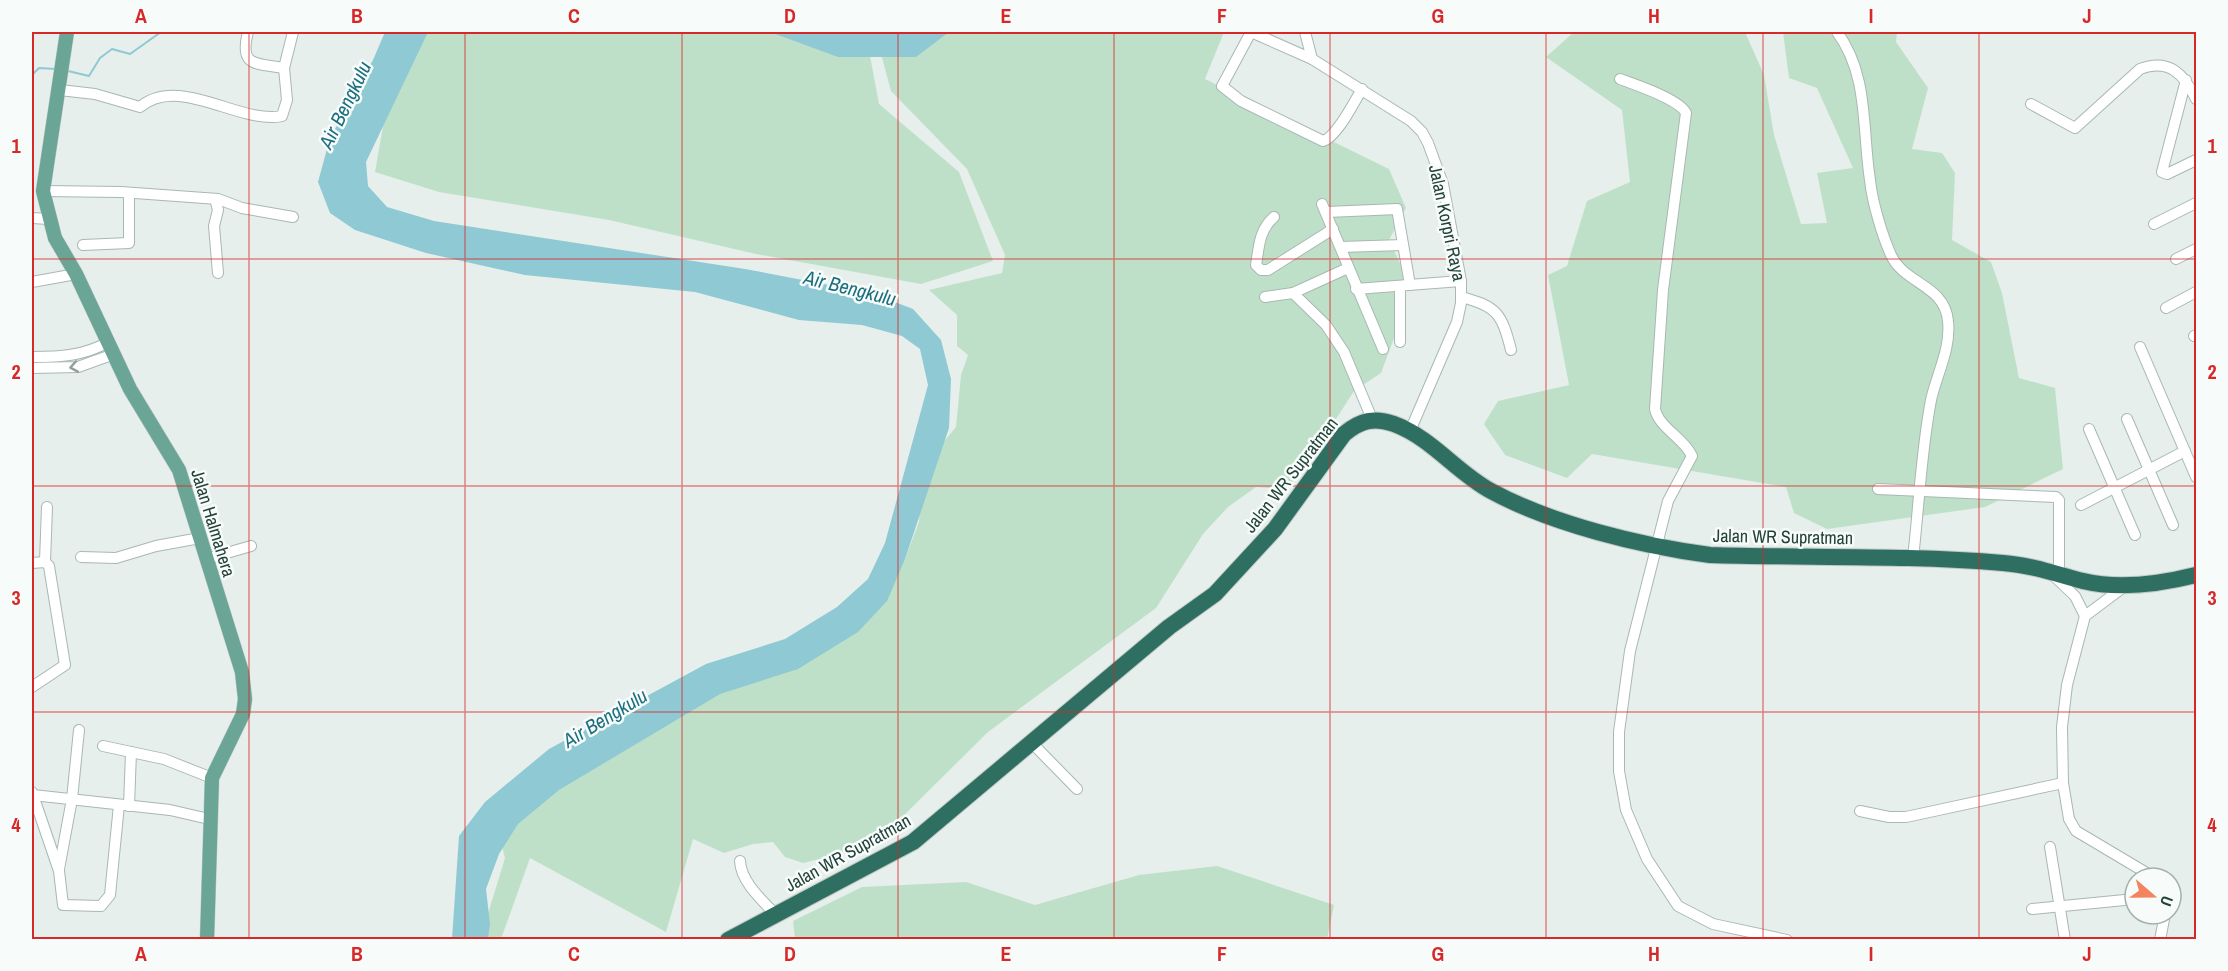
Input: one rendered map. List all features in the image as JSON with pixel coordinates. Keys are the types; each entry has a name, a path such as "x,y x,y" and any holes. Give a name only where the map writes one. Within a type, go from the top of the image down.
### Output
{"highway":[{"name":"Jalan WR Supratman","path":"728,939 913,842 1168,627 1215,594 1275,529 1344,434 1354,426 1372,419 1410,431 1472,480 1512,501 1583,527 1710,555 1913,558 2006,563 2084,581 2125,585 2196,575"}],"main road":[{"name":"Jalan Halmahera","path":"66,32 61,85 43,191 49,219 55,238 76,274 130,389 179,470 188,491 206,559 237,655 245,699 243,714 212,778 207,939"}],"street":[{"path":"248,32 244,47 247,58 252,62 284,68"},
{"path":"61,85 140,107 147,100 157,98 198,99 265,116 278,117 284,113 287,100 284,68 293,32"},
{"path":"1251,32 1222,84 1223,88 1241,101 1323,141 1335,133 1362,89"},
{"name":"Jalan Korpri Raya","path":"1251,32 1312,59 1362,89 1411,121 1425,138 1443,184 1461,281 1461,297 1457,322 1410,431"},
{"path":"1305,32 1312,59"},
{"path":"1837,32 1853,58 1860,78 1870,183 1891,256 1909,276 1938,295 1947,313 1945,358 1931,401 1913,558"},
{"path":"2031,104 2075,128 2140,69 2152,65 2167,65 2176,70 2186,80 2196,99"},
{"path":"1620,79 1662,96 1681,106 1686,113 1664,280 1655,409 1656,415 1676,433 1692,456 1668,501 1655,544 1630,651 1619,732 1619,771 1626,810 1647,860 1678,906 1713,924 1787,939"},
{"path":"2186,80 2162,172 2167,174 2196,160"},
{"path":"43,191 129,192 214,199 242,208 293,217"},
{"path":"83,244 129,243 129,192"},
{"path":"214,199 218,210 214,226 218,273"},
{"path":"2154,224 2196,203"},
{"path":"1383,349 1324,208 1395,208 1403,245 1405,285 1400,342"},
{"path":"1274,217 1266,223 1261,235 1256,266 1261,270 1268,270 1333,229"},
{"path":"32,218 49,219"},
{"path":"1341,248 1403,245"},
{"path":"2176,259 2196,249"},
{"path":"1265,297 1293,293 1348,268"},
{"path":"32,282 76,274"},
{"path":"1356,289 1461,281"},
{"path":"2166,308 2196,292"},
{"path":"1293,293 1326,325 1344,352 1372,419"},
{"path":"1461,297 1493,308 1505,327 1510,350"},
{"path":"2140,347 2196,477"},
{"path":"32,357 62,357 111,348"},
{"path":"32,368 78,367 111,348"},
{"path":"2127,419 2173,525"},
{"path":"2089,429 2135,536"},
{"path":"2081,505 2185,451"},
{"path":"1878,489 2058,498 2053,572 2075,596 2085,616"},
{"path":"32,687 65,665 49,566 45,562 47,507"},
{"path":"81,557 116,558 156,546 200,538"},
{"path":"206,559 251,546"},
{"path":"32,563 45,562"},
{"path":"2125,585 2085,616 2063,707 2063,783 2069,819 2076,831 2135,866"},
{"path":"59,871 72,799 79,730"},
{"path":"1030,741 1077,789"},
{"path":"103,746 181,764 212,778"},
{"path":"131,752 124,806 110,895 106,903 95,907 63,906 59,871 32,793 124,806 170,810 209,819"},
{"path":"1860,811 1889,817 1906,817 2063,783"},
{"path":"2050,847 2065,939"},
{"path":"740,861 740,871 776,915"},
{"path":"2032,909 2123,900"}],"green space":[{"path":"421,32 787,32 870,56 879,104 959,172 993,261 921,284 756,254 609,220 439,192 375,172 386,109"},
{"path":"940,32 1224,32 1205,79 1389,169 1406,208 1389,240 1407,278 1394,338 1381,373 1354,391 1298,478 1282,489 1256,487 1228,507 1203,534 1156,608 988,732 885,834 836,855 803,863 785,857 773,842 753,844 724,853 693,839 666,932 530,858 501,939 480,940 505,858 498,830 528,803 890,583 905,559 919,522 921,469 956,427 961,375 968,355 957,346 957,315 929,290 1002,273 1005,255 967,169 891,91 880,50"},
{"path":"1574,32 1745,32 1764,75 1774,135 1801,224 1827,223 1817,173 1853,168 1817,88 1789,78 1783,32 1897,32 1896,42 1928,88 1912,149 1942,153 1955,173 1952,240 1991,262 2002,293 2019,378 2055,388 2063,469 1985,507 1827,529 1794,513 1786,487 1592,454 1567,478 1505,455 1484,424 1498,401 1569,385 1548,275 1567,266 1587,201 1630,182 1622,110 1546,57"},
{"path":"1217,866 1334,905 1327,939 795,939 793,921 862,887 966,882 1035,905 1139,875"}],"water":[{"path":"385,32 428,32 366,162 368,186 387,207 434,221 745,269 871,293 913,309 941,340 951,379 949,428 905,559 887,601 858,632 798,669 720,694 559,790 518,824 499,854 486,889 490,924 488,939 452,939 459,836 485,802 549,749 706,664 785,639 837,607 868,579 885,543 928,385 920,349 902,336 862,325 799,320 695,292 525,275 426,253 355,230 330,213 318,182 330,138 373,60"},
{"path":"770,32 949,32 916,57 838,57"}],"waterway":[{"path":"68,71 89,76 100,58 112,49 130,54 161,32"},
{"path":"32,75 39,68 56,69"}],"water label":[{"name":"Air Bengkulu","path":"345,105"},
{"name":"Air Bengkulu","path":"850,288"},
{"name":"Air Bengkulu","path":"605,718"}]}
